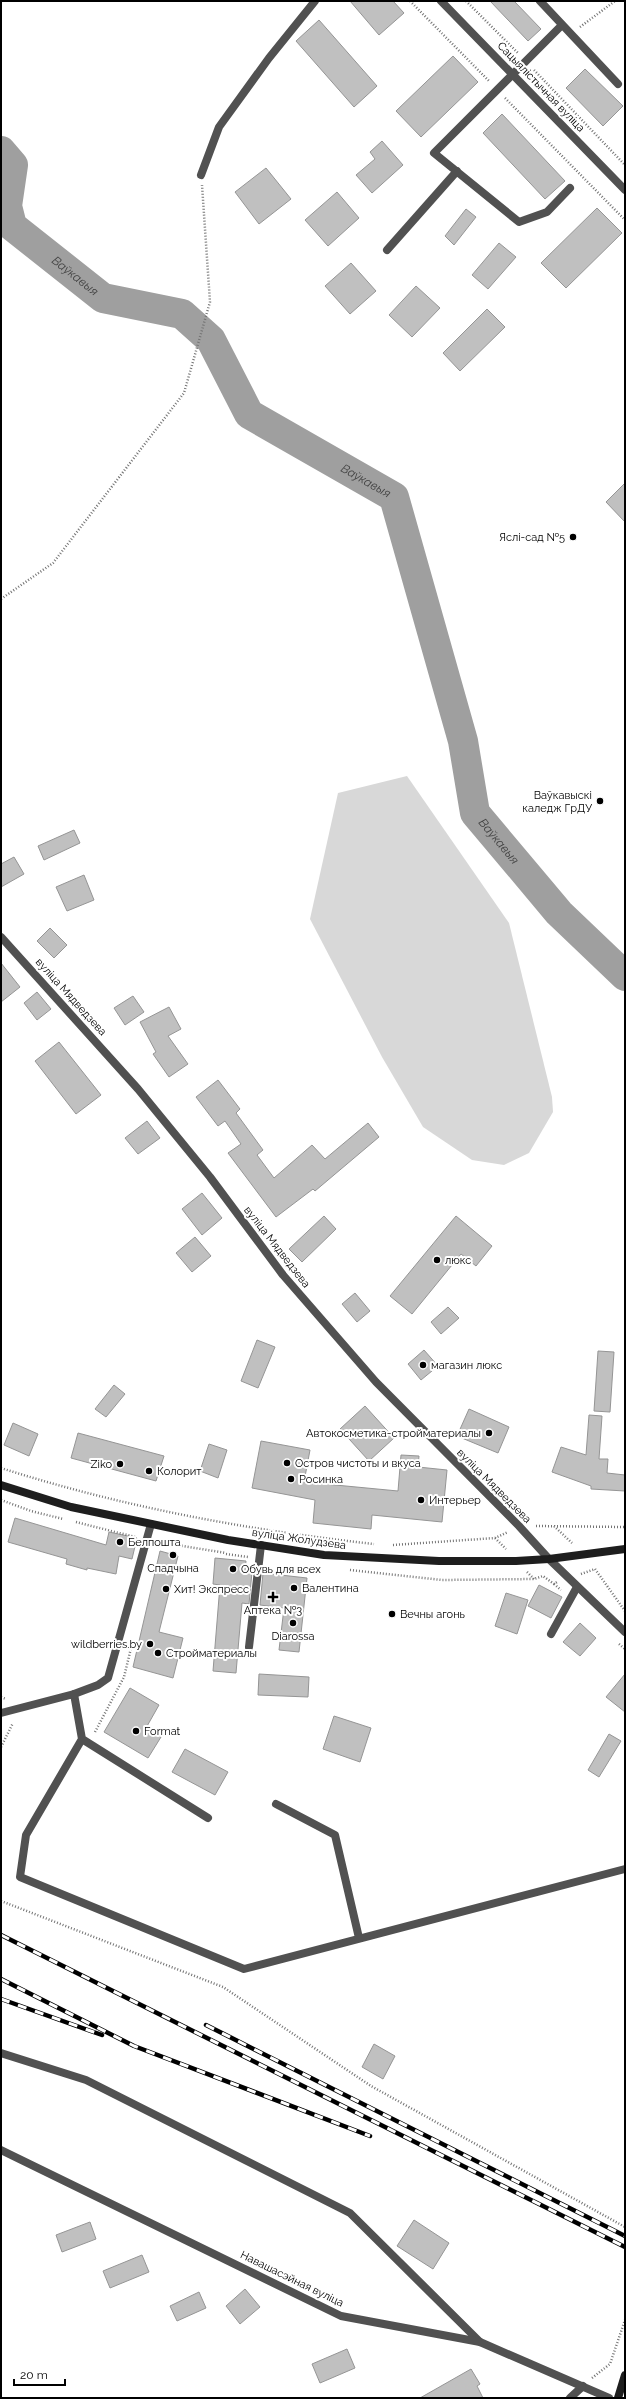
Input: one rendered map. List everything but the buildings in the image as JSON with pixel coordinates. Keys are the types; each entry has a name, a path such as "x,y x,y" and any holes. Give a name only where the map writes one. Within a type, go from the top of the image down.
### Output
{"main road":[{"name":"вуліца Жолудзева","path":"1,1485 71,1507 261,1545 324,1555 439,1561 549,1559 625,1549"},
{"path":"618,2398 625,2375"}],"street":[{"path":"201,175 219,127 269,58 315,1"},
{"name":"Сацыялістычная вуліца","path":"441,1 514,74 625,190"},
{"path":"540,1 618,84"},
{"path":"562,25 434,152 519,222 547,212 570,188"},
{"path":"387,250 457,171"},
{"name":"вуліца Мядведзева","path":"1,937 138,1089 210,1177 284,1275 376,1382 520,1526 549,1559 625,1632"},
{"path":"1,1713 74,1694 98,1686 108,1678 151,1524"},
{"path":"249,1647 261,1545"},
{"path":"551,1634 577,1587"},
{"path":"74,1694 82,1739 26,1835 20,1877 244,1969 625,1869"},
{"path":"82,1739 208,1818"},
{"path":"276,1804 335,1835 359,1938"},
{"path":"1,2053 86,2080 350,2213 480,2342"},
{"name":"Навашасэйная вуліца","path":"1,2150 341,2316 480,2342 609,2398"},
{"path":"570,2398 584,2386"}],"path":[{"path":"410,1 625,220"},
{"path":"466,1 625,165"},
{"path":"575,30 615,1"},
{"path":"1,599 53,563 184,393 197,343 210,302 201,175"},
{"path":"1,1468 54,1485 176,1514 302,1536 380,1544"},
{"path":"554,1526 625,1527"},
{"path":"388,1545 496,1538"},
{"path":"595,1569 625,1611"},
{"path":"1,1747 21,1707"},
{"path":"1,1901 223,1987 371,2086 625,2227"},
{"path":"584,2386 610,2364 625,2320"}],"shaded area":[{"path":"407,776 509,923 552,1097 553,1112 529,1153 504,1165 472,1160 423,1127 382,1057 310,919 338,793"}],"waterway":[{"name":"Ваўкавыя","path":"1,151 13,165 7,206 12,226 103,298 182,314 211,340 249,414 394,497 463,741 475,813 559,913 625,976"}],"railway":[{"path":"1,1935 625,2247"},
{"path":"1,1979 134,2046 370,2136"},
{"path":"1,1999 102,2035"},
{"path":"206,2025 625,2236"}],"place":[{"name":"Яслі-сад №5","path":"573,537"},
{"name":"Ваўкавыскі каледж ГрДУ","path":"600,801"},
{"name":"люкс","path":"437,1260"},
{"name":"магазин люкс","path":"423,1365"},
{"name":"Автокосметика-стройматериалы","path":"489,1433"},
{"name":"Остров чистоты и вкуса","path":"287,1463"},
{"name":"Ziko","path":"120,1464"},
{"name":"Колорит","path":"149,1471"},
{"name":"Росинка","path":"291,1479"},
{"name":"Интерьер","path":"421,1500"},
{"name":"Белпошта","path":"120,1542"},
{"name":"Спадчына","path":"173,1555"},
{"name":"Обувь для всех","path":"233,1569"},
{"name":"Валентина","path":"294,1588"},
{"name":"Хит! Экспресс","path":"166,1589"},
{"name":"Аптека №3","path":"273,1597"},
{"name":"Вечны агонь","path":"392,1614"},
{"name":"Diarossa","path":"293,1623"},
{"name":"wildberries.by","path":"150,1644"},
{"name":"Стройматериалы","path":"158,1653"},
{"name":"Format","path":"136,1731"}]}
